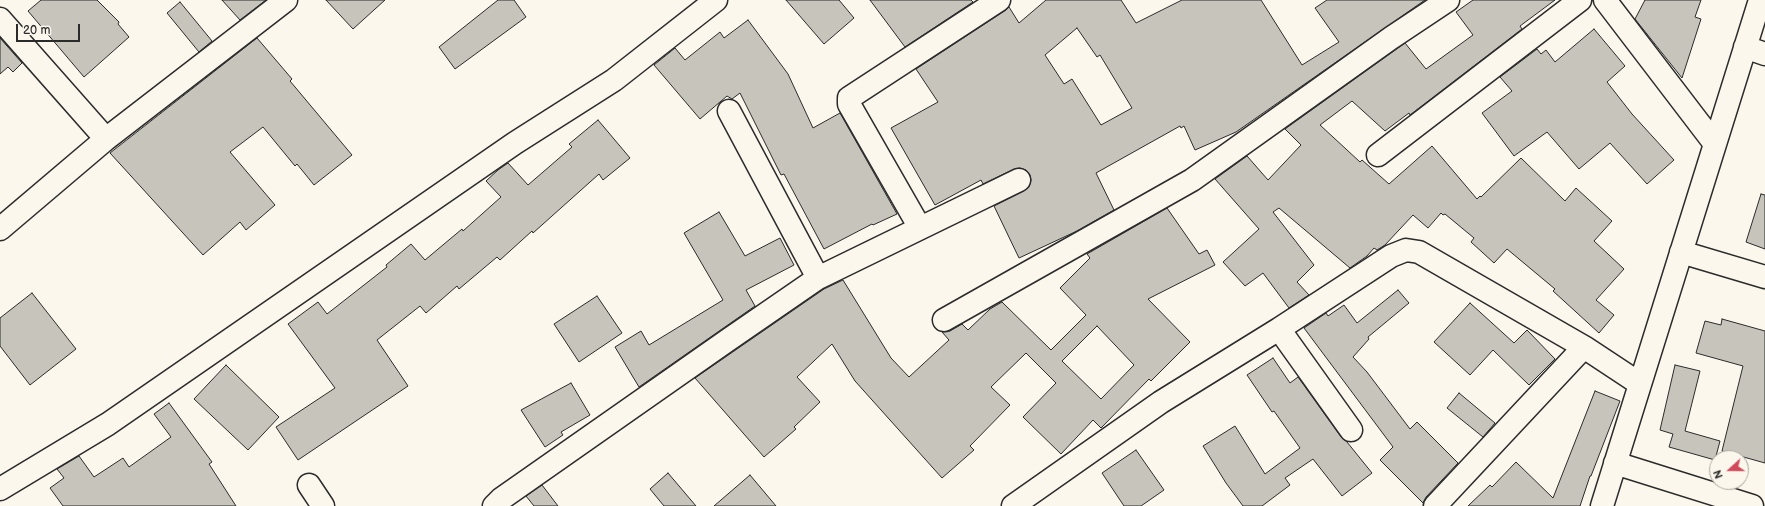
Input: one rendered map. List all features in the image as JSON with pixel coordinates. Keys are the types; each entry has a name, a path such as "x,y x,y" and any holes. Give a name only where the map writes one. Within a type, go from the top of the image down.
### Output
{"street":[{"path":"0,229 106,139 286,0"},
{"path":"0,489 108,424 515,143 614,80 716,0"},
{"path":"920,228 849,104 849,98 999,0"},
{"path":"944,320 1192,180 1391,38 1448,0"},
{"path":"1378,155 1580,0"},
{"path":"1605,0 1715,144"},
{"path":"1602,506 1715,144 1755,51 1760,0"},
{"path":"0,18 106,139"},
{"path":"729,111 818,278"},
{"path":"494,506 501,499 818,278 1019,180"},
{"path":"1013,506 1161,402 1279,329 1391,256 1406,250 1419,252 1584,347 1640,384"},
{"path":"1681,252 1765,277"},
{"path":"1279,329 1351,430"},
{"path":"1435,506 1584,347"},
{"path":"1615,463 1752,506"},
{"path":"309,485 323,506"}],"building":[{"path":"41,0 97,0 119,22 118,24 129,37 84,77 28,11"},
{"path":"222,0 266,0 240,20"},
{"path":"326,0 385,0 353,29"},
{"path":"498,0 514,0 526,17 455,69 439,47"},
{"path":"786,0 839,0 854,18 824,44"},
{"path":"870,0 971,0 973,2 905,47"},
{"path":"1046,0 1121,0 1136,23 1182,0 1261,0 1302,65 1339,42 1315,8 1327,0 1425,0 1236,132 1195,150 1184,126 1181,128 1180,126 1096,173 1114,210 1077,231 1019,258 994,206 1029,187 1031,180 1030,175 1026,170 1020,168 1014,169 983,184 981,180 935,205 891,128 938,102 916,69 1009,7 1019,23","holes":["1077,28 1097,57 1100,55 1132,108 1101,125 1072,79 1064,84 1045,55"]},
{"path":"1473,0 1555,0 1520,26 1522,29 1410,115 1409,113 1385,131 1352,101 1320,125 1360,162 1362,160 1389,184 1432,146 1477,199 1480,196 1481,197 1521,158 1565,201 1576,188 1612,221 1594,241 1624,269 1596,300 1614,315 1599,333 1553,291 1555,289 1507,249 1494,263 1471,242 1474,238 1445,214 1443,215 1441,213 1428,228 1413,215 1385,245 1377,250 1374,248 1367,256 1350,268 1279,208 1273,212 1314,265 1297,282 1309,295 1289,308 1263,273 1245,286 1223,262 1259,229 1215,179 1247,156 1268,180 1301,145 1285,129 1405,43 1426,69 1473,35 1456,12"},
{"path":"1645,0 1701,0 1695,17 1701,19 1682,78 1635,19"},
{"path":"180,2 212,41 199,52 167,13"},
{"path":"748,20 788,74 813,128 840,113 897,214 873,225 872,224 824,249 784,174 781,175 740,93 732,99 727,96 700,119 654,65 675,48 685,60 720,32 724,38"},
{"path":"1594,29 1625,66 1607,82 1632,114 1674,160 1647,184 1610,143 1579,169 1547,132 1514,156 1482,113 1512,91 1500,77 1537,49 1541,54 1546,50 1555,62"},
{"path":"0,38 22,63 13,72 8,67 0,74"},
{"path":"257,38 292,79 290,81 352,155 314,185 297,164 295,166 263,127 230,152 275,205 246,230 240,222 203,255 110,153"},
{"path":"598,120 630,158 603,180 599,174 533,233 532,231 500,260 497,257 459,289 457,286 426,313 420,306 377,340 408,386 298,460 276,427 335,388 288,324 318,302 327,314 387,267 386,265 411,244 425,260 462,229 463,231 501,197 486,181 498,170 508,163 528,185 572,147 569,144"},
{"path":"1761,194 1765,195 1765,249 1746,242"},
{"path":"1167,208 1199,254 1207,250 1215,265 1148,299 1190,342 1151,381 1149,379 1101,428 1093,420 1061,454 1023,417 1056,383 1026,353 991,387 1010,405 970,446 974,450 942,478 855,381 832,344 797,377 820,402 794,427 796,429 764,457 695,378 824,289 843,280 891,358 909,377 949,340 942,332 950,331 962,324 968,330 990,309 1002,302 1051,350 1086,315 1060,288 1090,258 1087,254","holes":["1097,326 1134,365 1101,399 1062,361"]},
{"path":"719,212 745,256 780,238 794,265 746,290 755,306 639,387 615,347 641,331 649,345 723,300 684,233"},
{"path":"1398,290 1409,303 1368,337 1369,339 1353,357 1367,372 1410,429 1417,422 1458,463 1426,497 1423,503 1380,460 1393,447 1304,328 1326,313 1328,316 1344,305 1357,323"},
{"path":"32,293 76,349 30,385 0,346 0,318"},
{"path":"597,296 622,333 579,362 554,324"},
{"path":"1470,303 1514,343 1527,330 1555,359 1529,385 1493,350 1470,375 1434,342"},
{"path":"1722,319 1765,331 1765,463 1749,459 1749,450 1722,450 1743,366 1696,353 1705,321 1721,325"},
{"path":"1273,358 1290,383 1298,377 1341,437 1347,442 1372,473 1342,496 1313,459 1285,478 1290,485 1262,506 1243,506 1226,483 1203,446 1235,426 1265,474 1300,448 1274,411 1272,412 1247,375"},
{"path":"226,365 279,417 248,450 194,399"},
{"path":"1675,365 1700,371 1685,431 1720,441 1718,450 1709,450 1709,458 1669,447 1673,434 1660,430"},
{"path":"571,383 590,415 561,432 563,435 545,447 521,410"},
{"path":"1595,391 1620,401 1590,476 1580,506 1468,506 1490,485 1492,487 1516,462 1553,498"},
{"path":"1459,393 1495,423 1483,437 1447,408"},
{"path":"169,403 212,462 209,464 236,506 63,506 50,488 64,478 57,469 79,456 94,477 123,458 129,467 171,437 154,414"},
{"path":"1136,450 1164,490 1141,506 1124,506 1102,473"},
{"path":"668,473 696,506 664,506 650,489"},
{"path":"750,475 776,506 714,506"},
{"path":"542,485 558,506 534,506 526,496"}]}
